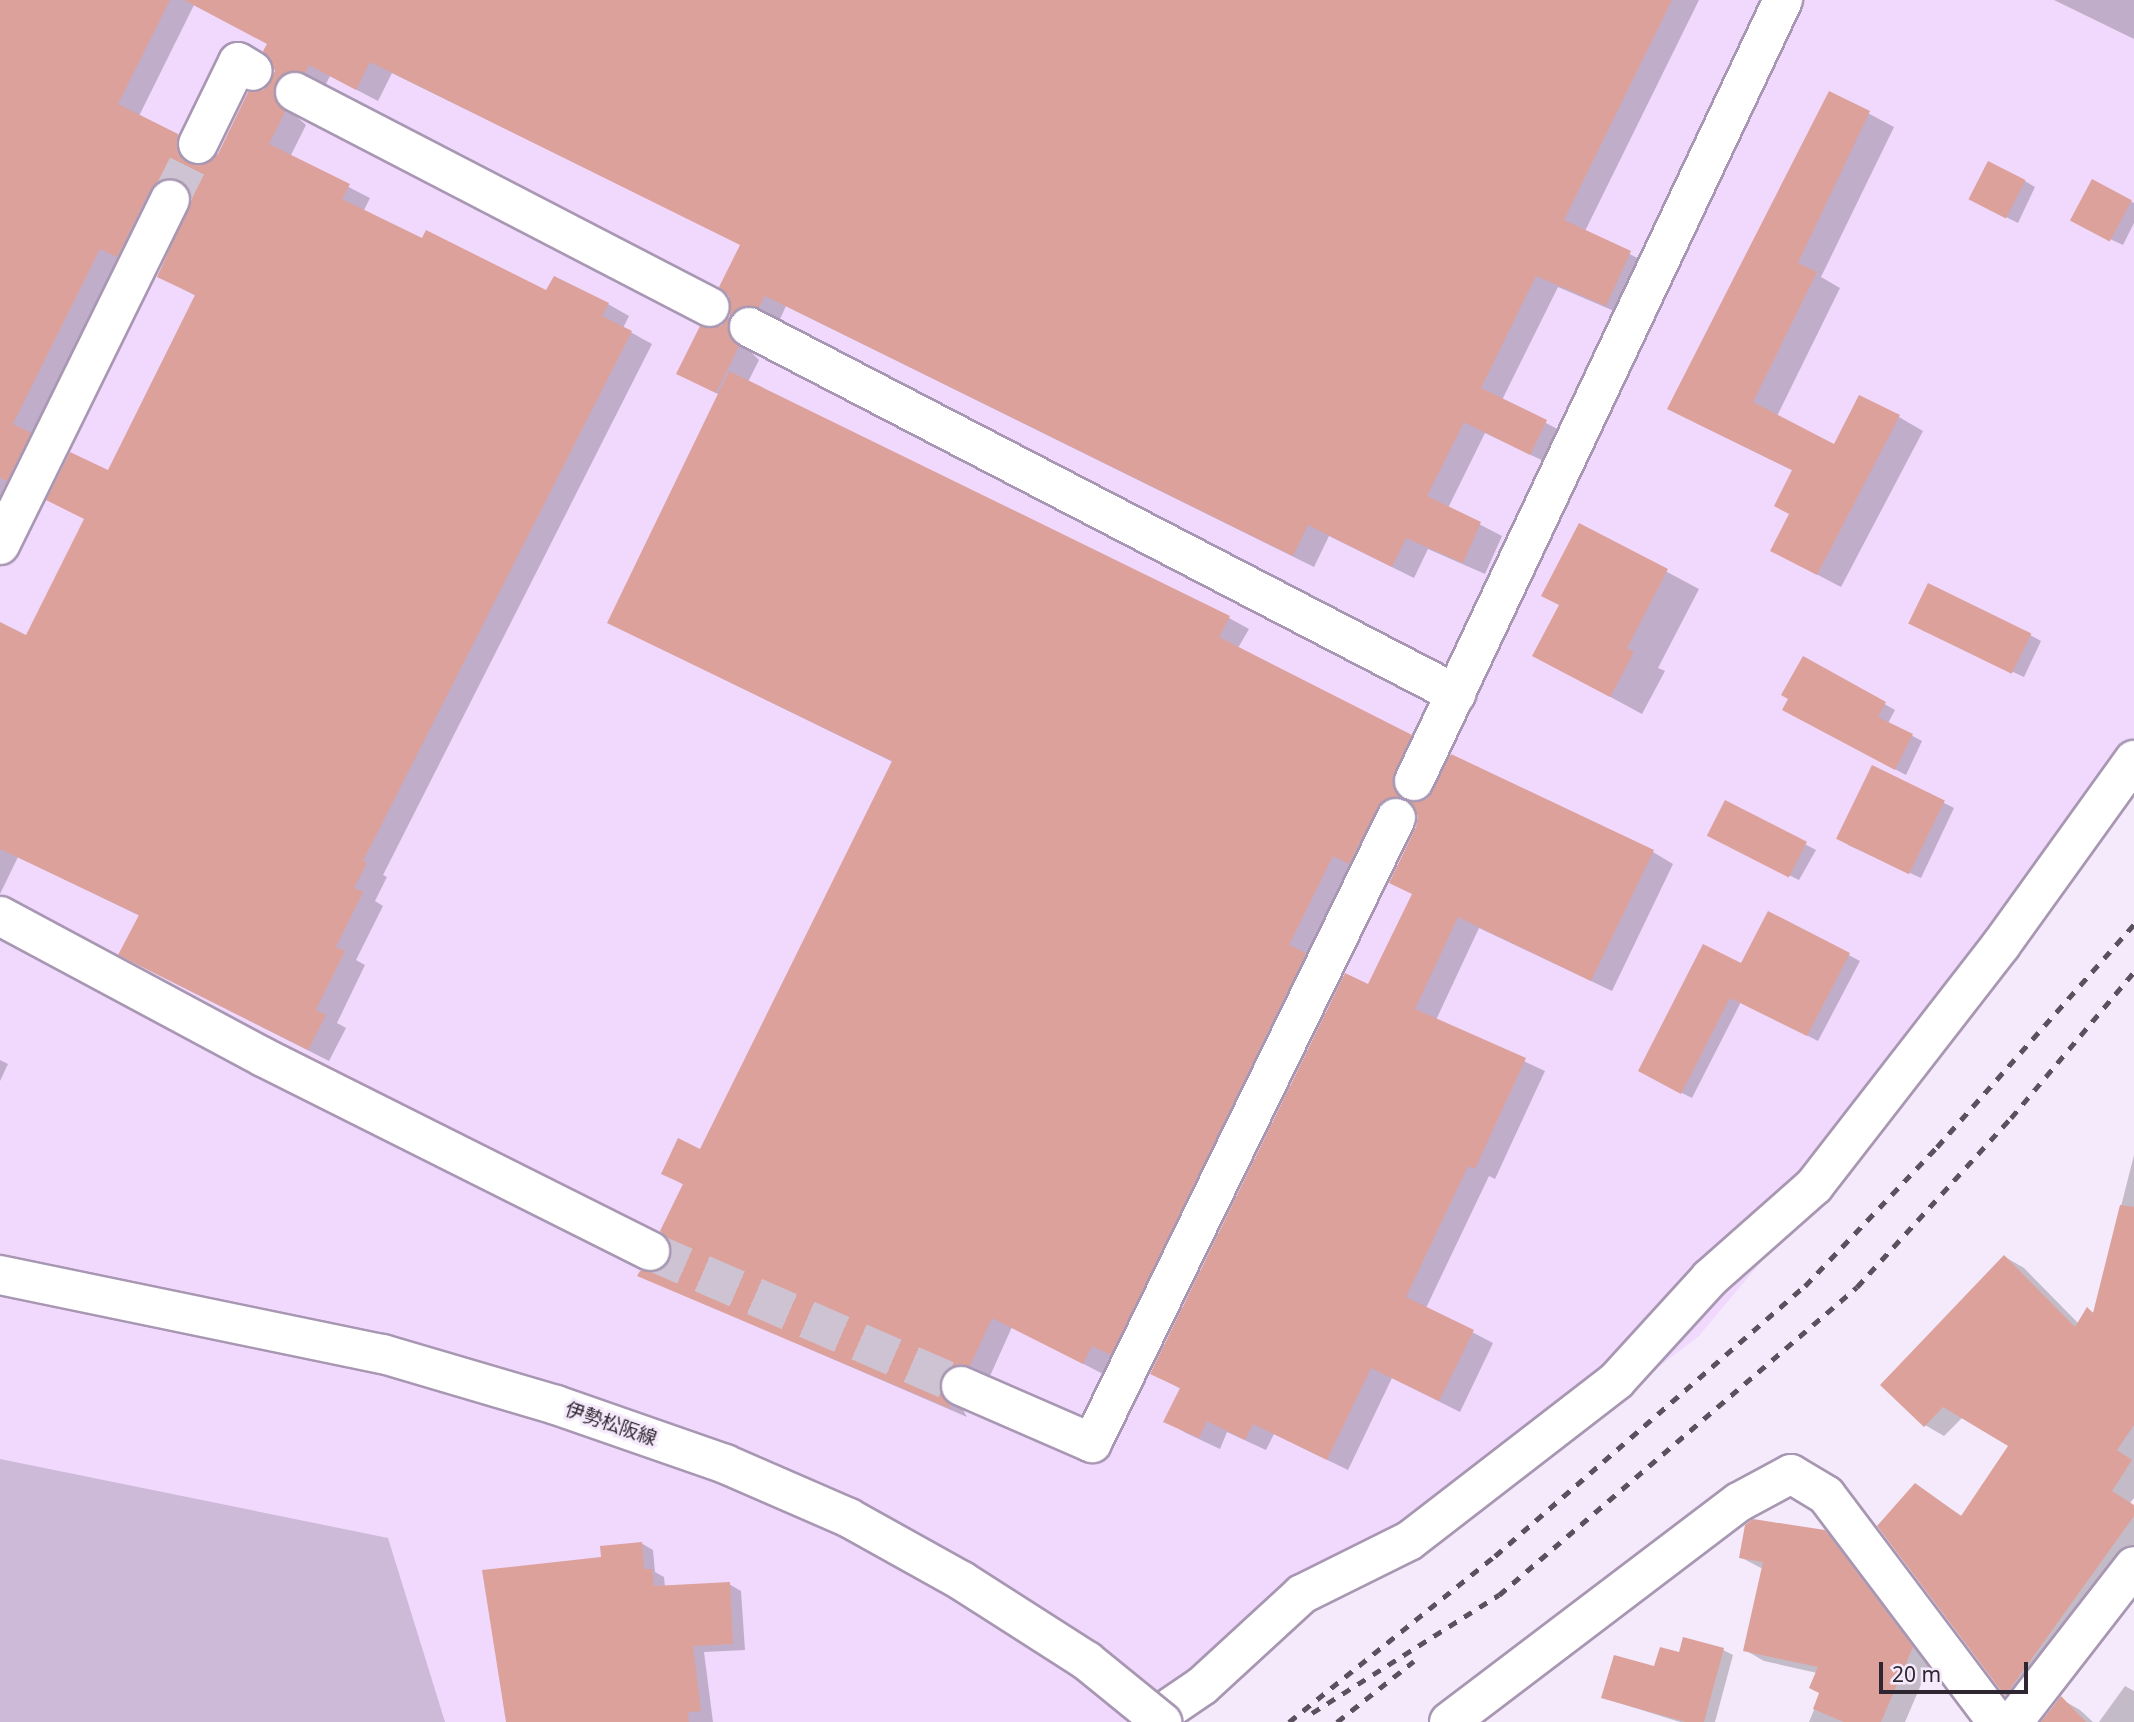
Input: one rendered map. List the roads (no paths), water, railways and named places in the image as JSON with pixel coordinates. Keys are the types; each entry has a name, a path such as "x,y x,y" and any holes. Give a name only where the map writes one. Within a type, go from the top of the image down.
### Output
{"street":[{"path":"1414,781 1783,0"},
{"path":"198,144 238,62 253,71"},
{"path":"295,92 710,307"},
{"path":"0,545 170,201"},
{"path":"748,327 1457,694"},
{"path":"1149,1722 1202,1686 1302,1594 1409,1541 1616,1380 1710,1278 1814,1186 2001,945 2134,760"},
{"path":"961,1386 1092,1443 1396,818"},
{"path":"0,916 263,1056 650,1251"},
{"name":"伊勢松阪線","path":"0,1275 383,1354 556,1405 725,1464 849,1518 962,1581 1087,1661 1162,1722"},
{"path":"1449,1722 1739,1502 1791,1474 1826,1495 1997,1722"},
{"path":"2013,1722 2134,1566"}],"tunnel":[{"path":"170,200 198,144"},
{"path":"650,1251 961,1386"}],"railway":[{"path":"1289,1722 1495,1556 1805,1286 1937,1147 2134,924"},
{"path":"1312,1713 1499,1595 1857,1287 2011,1118 2134,972"},
{"path":"1337,1722 1414,1661"}]}
